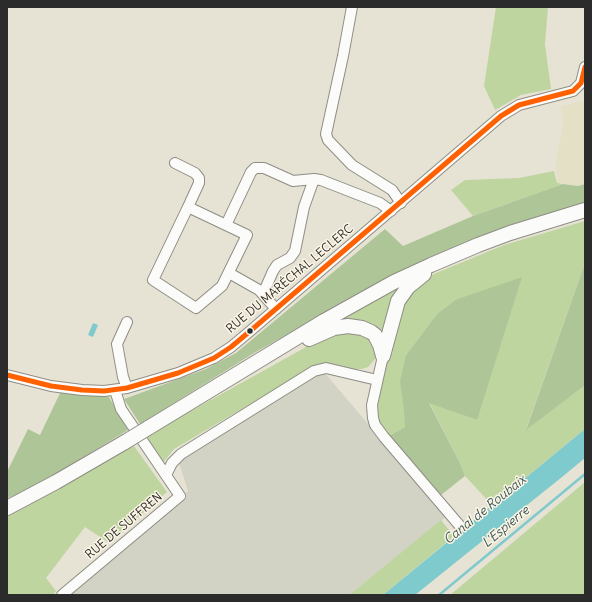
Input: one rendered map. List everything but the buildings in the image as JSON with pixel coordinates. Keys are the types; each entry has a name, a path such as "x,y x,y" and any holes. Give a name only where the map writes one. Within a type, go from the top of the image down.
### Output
{"highway":[{"path":"7,506 61,479 125,442 364,298 411,274 448,258 510,234 585,210"},
{"path":"383,356 396,308 403,294 418,278 448,258"},
{"path":"236,374 253,369 285,350 326,331 341,327 362,328 371,332 378,340 383,356"}],"street":[{"path":"352,7 326,134 328,140 352,165 392,190 401,203"},
{"path":"583,84 585,67"},
{"name":"RUE DU MARÉCHAL LECLERC","path":"7,375 36,383 69,388 115,390 178,373 214,358 231,347 507,112 519,105 573,91 583,84"},
{"path":"175,163 194,172 199,178 199,183 153,280 196,308 220,288 229,273 247,235 188,207"},
{"path":"226,224 251,172 255,168 264,168 293,181 314,179 321,180 380,203 391,211"},
{"path":"266,297 266,287 273,271 279,264 290,258 295,251 304,207 314,179"},
{"path":"229,273 257,288 276,309"},
{"path":"127,322 117,344 127,388"},
{"path":"383,356 372,411 378,431 460,526"},
{"path":"166,476 172,463 181,454 314,370 326,368 377,380"},
{"name":"RUE DE SUFFREN","path":"62,595 180,496 121,409 115,390"}],"shaded area":[{"path":"585,101 585,184 578,186 557,183 556,161 563,125 561,106"},
{"path":"322,370 447,516 349,595 70,595 77,585 188,491 178,460"}],"green space":[{"path":"496,7 548,7 545,44 551,89 521,95 495,110 484,86"},
{"path":"554,171 557,183 563,184 473,216 451,190 465,180 519,178"},
{"path":"563,184 578,186 585,184 585,203 516,223 404,269 254,353 140,424 124,399 206,369 236,353 385,229 403,246 473,216"},
{"path":"585,221 585,263 526,429 584,386 585,429 492,505 465,476 429,402 477,420 455,300 437,314 406,355 405,427 389,436 379,422 377,406 391,338 399,308 424,278 504,245"},
{"path":"585,263 585,387 584,386 526,430"},
{"path":"522,277 477,420 429,403 459,461 465,476 441,495 389,436 405,427 400,381 406,355 437,314 455,300"},
{"path":"398,287 400,289 385,335 334,322"},
{"path":"352,331 367,335 377,349 375,359 368,367 362,369 304,372 174,449 163,463 146,436 315,342 336,333"},
{"path":"61,391 109,397 128,430 64,469 16,495 7,498 7,472 28,429 40,435"},
{"path":"134,446 167,492 109,543 85,527 46,578 56,591 53,595 7,595 7,516"},
{"path":"585,482 585,595 450,595"},
{"path":"441,520 454,536 383,595 349,595"}],"water":[{"path":"93,323 98,325 93,337 88,335"},
{"path":"585,429 585,458 562,477 415,595 383,595"}],"waterway":[{"name":"L'Espierre","path":"439,595 585,474"}],"transit line":[{"path":"7,375 51,386 104,391 127,388 178,373 214,358 231,347 249,332 501,116 519,105 573,91 581,83 585,67"}],"water label":[{"name":"Canal de Roubaix","path":"485,510"}]}
